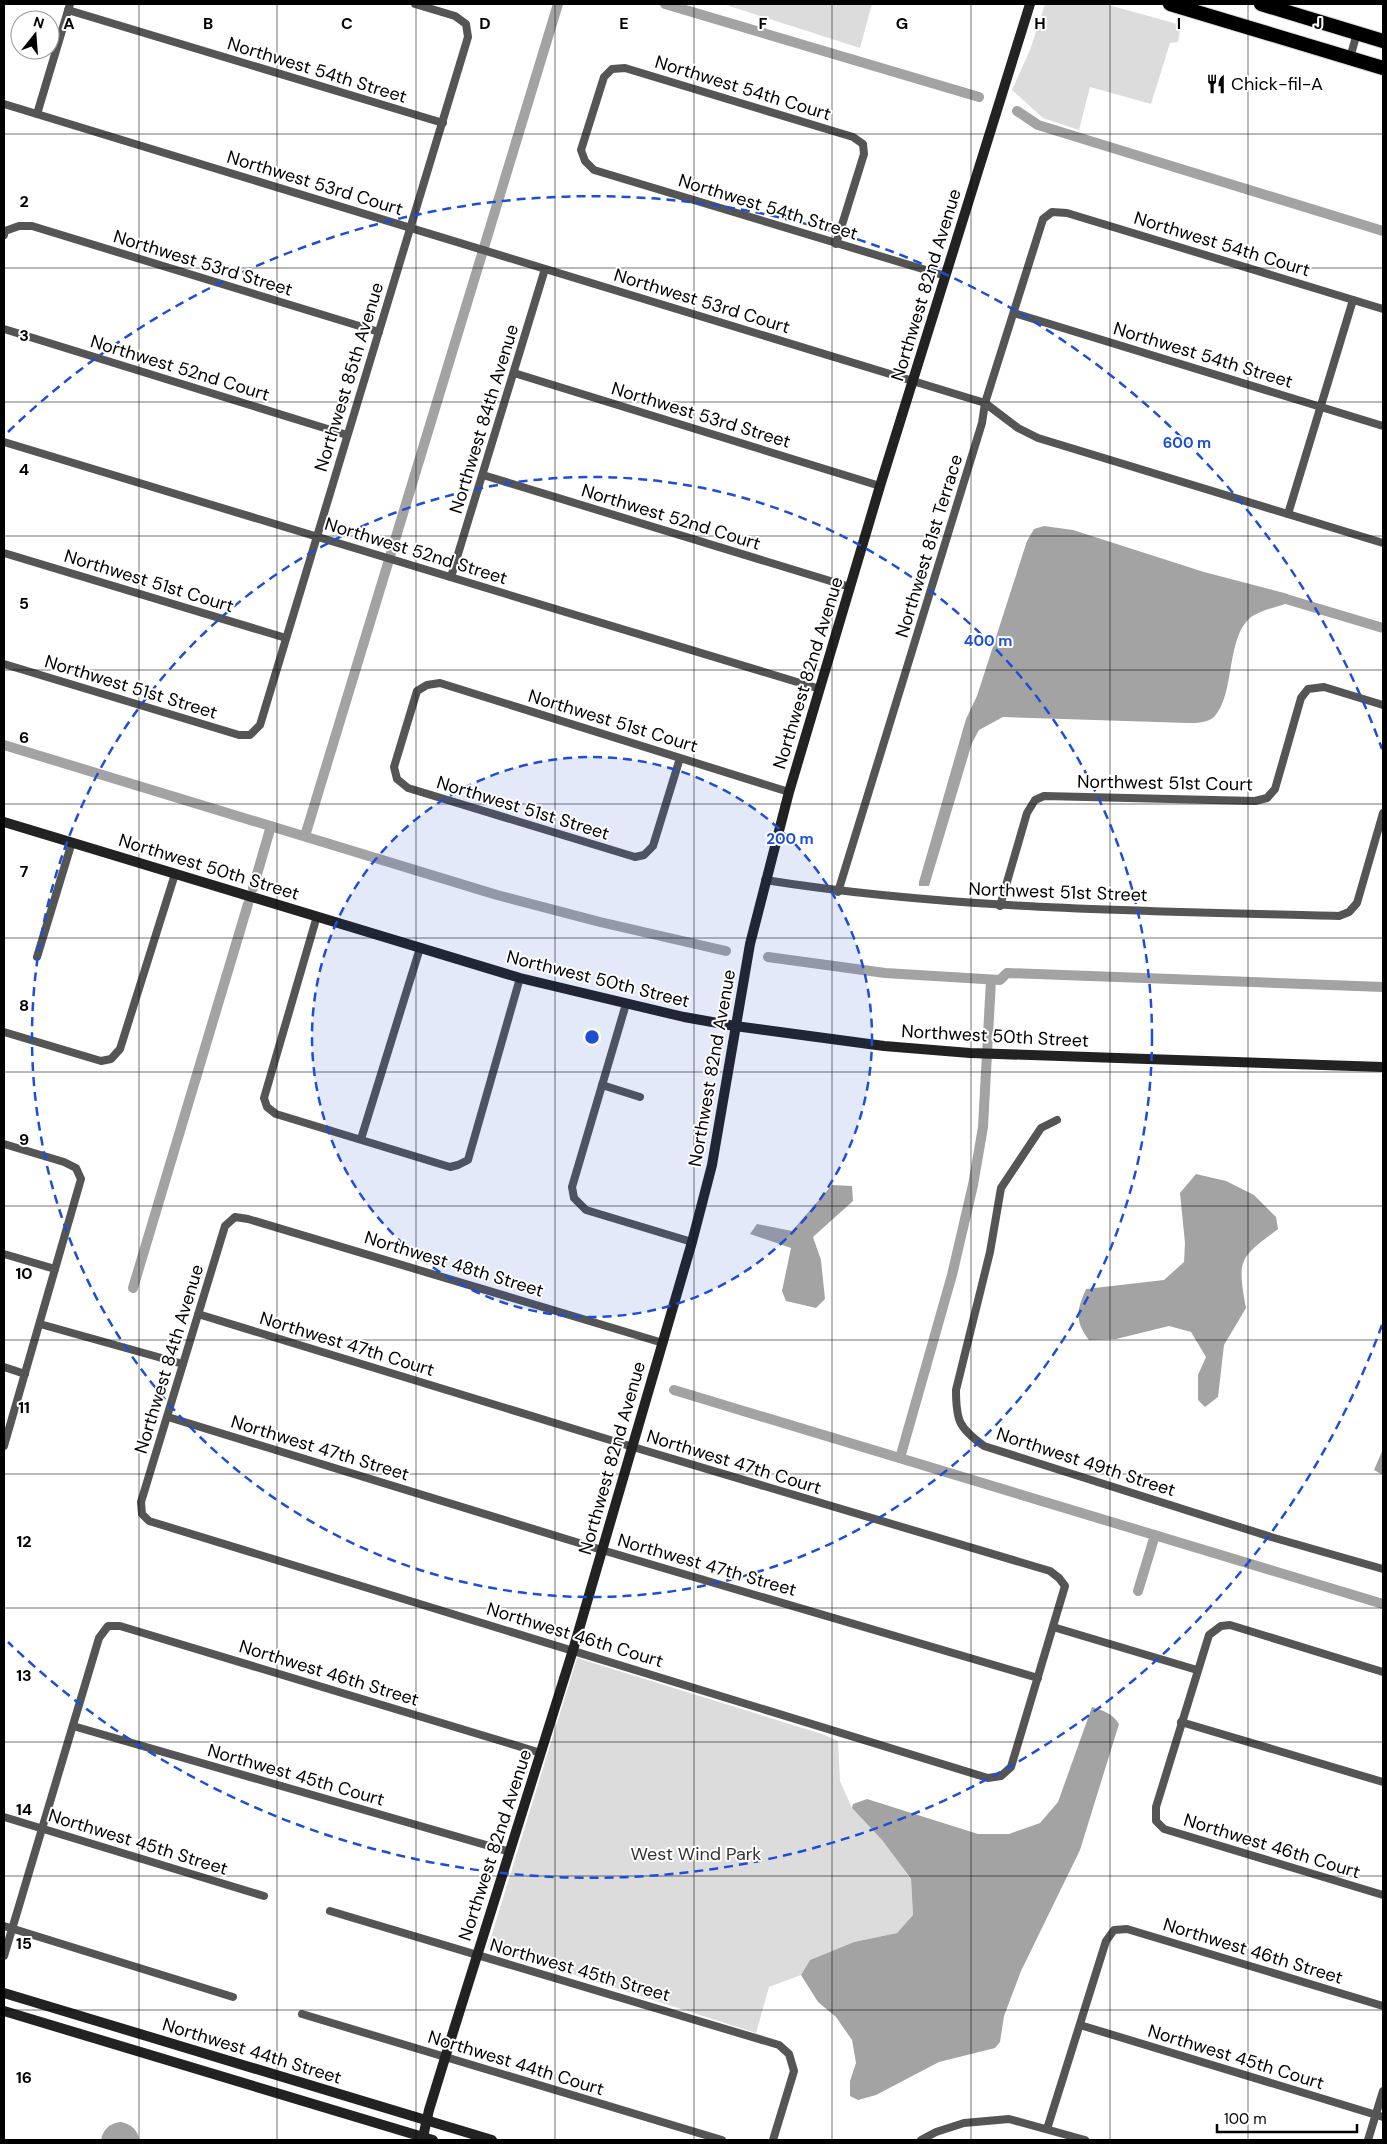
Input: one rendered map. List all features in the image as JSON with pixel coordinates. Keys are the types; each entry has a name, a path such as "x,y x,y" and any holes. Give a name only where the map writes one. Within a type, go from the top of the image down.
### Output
{"highway":[{"path":"1170,4 1383,68"},
{"path":"1261,4 1383,41"}],"street":[{"name":"Northwest 85th Avenue","path":"250,734 260,724 468,37 466,24 455,16 415,4"},
{"name":"Northwest 82nd Avenue","path":"428,2139 427,2121 573,1650 692,1242 712,1165 750,944 789,792 880,486 1030,4"},
{"name":"Northwest 54th Street","path":"69,7 443,123"},
{"path":"37,114 69,7"},
{"path":"1350,58 1357,33"},
{"name":"Northwest 54th Court","path":"585,160 582,150 604,77 612,69 625,68 853,137 863,144 864,154 836,244"},
{"name":"Northwest 53rd Court","path":"4,104 985,403 1018,428 1038,438 1383,543"},
{"name":"Northwest 54th Street","path":"585,160 594,170 946,276"},
{"name":"Northwest 54th Court","path":"1052,212 1067,212 1383,309"},
{"name":"Northwest 81st Terrace","path":"838,892 982,423 985,403 1043,219 1052,212"},
{"name":"Northwest 53rd Street","path":"4,235 5,231 19,226 32,226 379,332"},
{"name":"Northwest 84th Avenue","path":"450,577 545,269"},
{"path":"1288,514 1353,300"},
{"name":"Northwest 54th Street","path":"1014,313 1383,426"},
{"name":"Northwest 52nd Court","path":"4,329 347,435"},
{"name":"Northwest 53rd Street","path":"514,373 880,486"},
{"name":"Northwest 52nd Street","path":"4,442 820,688"},
{"name":"Northwest 52nd Court","path":"483,475 850,588"},
{"name":"Northwest 51st Court","path":"4,553 286,638"},
{"name":"Northwest 51st Street","path":"4,664 239,735 250,734"},
{"name":"Northwest 51st Court","path":"397,779 394,767 417,691 427,685 440,683 789,792"},
{"name":"Northwest 51st Court","path":"1000,906 1026,812 1035,800 1044,796 1256,801 1267,798 1275,789 1301,698 1308,690 1324,687 1383,705"},
{"name":"Northwest 51st Street","path":"397,779 408,788 635,857 644,855 653,846 680,758"},
{"name":"Northwest 51st Street","path":"765,880 838,892 1000,906 1339,916 1350,912 1357,903 1383,813"},
{"name":"Northwest 50th Street","path":"4,822 520,978 684,1017 735,1026 884,1046 979,1054 1383,1067"},
{"path":"37,957 72,842"},
{"path":"4,1032 101,1061 111,1059 120,1049 174,874"},
{"path":"317,916 264,1098 267,1107 276,1114 450,1167 468,1160 520,978"},
{"path":"361,1139 420,948"},
{"path":"626,1004 572,1187 574,1198 586,1210 692,1242"},
{"path":"602,1085 640,1097"},
{"name":"Northwest 49th Street","path":"1057,1120 1041,1128 1001,1188 990,1252 956,1390 956,1411 965,1432 984,1446 1271,1537 1383,1569"},
{"path":"4,1144 64,1162 76,1168 81,1179 4,1446"},
{"name":"Northwest 84th Avenue","path":"142,1514 141,1502 225,1226 235,1217"},
{"name":"Northwest 48th Street","path":"235,1217 248,1218 663,1342"},
{"path":"4,1254 54,1269"},
{"name":"Northwest 47th Court","path":"198,1314 633,1447 1050,1571 1065,1586 1053,1627"},
{"path":"40,1324 183,1364"},
{"path":"4,1367 25,1374"},
{"name":"Northwest 47th Street","path":"168,1417 602,1550 1038,1678"},
{"name":"Northwest 46th Court","path":"142,1514 149,1521 988,1778 1001,1776 1011,1767 1038,1678"},
{"path":"1383,1672 1230,1625 1221,1626 1209,1635 1181,1722 1383,1782"},
{"name":"Northwest 46th Street","path":"73,1726 99,1638 108,1626 120,1626 541,1753"},
{"path":"1038,1678 1053,1627 1197,1670"},
{"name":"Northwest 46th Court","path":"1181,1722 1156,1806 1156,1821 1164,1829 1383,1895"},
{"path":"4,1956 73,1726"},
{"name":"Northwest 45th Court","path":"73,1726 510,1852"},
{"name":"Northwest 45th Street","path":"4,1817 264,1896"},
{"name":"Northwest 45th Street","path":"330,1911 779,2045 789,2054 794,2072 774,2140"},
{"path":"4,1926 233,1997"},
{"name":"Northwest 46th Street","path":"1080,2026 1106,1941 1114,1930 1127,1929 1383,2006"},
{"name":"Northwest 44th Street","path":"4,1993 492,2140"},
{"name":"Northwest 44th Street","path":"4,2011 428,2139"},
{"name":"Northwest 44th Court","path":"302,2014 722,2140"},
{"path":"1047,2129 1080,2026"},
{"name":"Northwest 45th Court","path":"1080,2026 1380,2116"},
{"path":"116,2045 121,2029"},
{"path":"1368,2140 1380,2116 1383,2091"},
{"path":"921,2140 936,2132 964,2123 1009,2119 1084,2140"}],"green space":[{"path":"723,4 872,4 860,48"},
{"path":"1045,4 1105,4 1181,25 1178,42 1170,43 1151,104 1090,87 1079,130 1043,118 1012,90 1030,50"},
{"name":"West Wind Park","path":"577,1658 822,1734 838,1741 840,1781 852,1808 882,1840 911,1880 913,1915 897,1933 854,1942 810,1960 801,1975 769,1987 756,2033 488,1947"}],"shaded area":[{"path":"1044,526 1073,530 1204,572 1288,594 1285,604 1256,614 1242,628 1233,653 1221,707 1214,717 1208,720 1188,723 1003,717 979,730 972,743 929,886 919,886 966,719 977,696 1027,541 1034,529"},
{"path":"1196,1174 1226,1181 1254,1195 1276,1217 1278,1229 1255,1247 1244,1261 1242,1279 1246,1308 1224,1345 1218,1397 1205,1407 1198,1400 1198,1375 1206,1357 1191,1332 1169,1326 1116,1339 1089,1340 1081,1327 1078,1315 1086,1289 1164,1280 1184,1262 1185,1243 1180,1193"},
{"path":"832,1185 852,1186 853,1201 813,1237 821,1260 825,1299 816,1308 786,1301 782,1291 791,1248 750,1234 757,1224 792,1231"},
{"path":"1383,1449 1383,1475 1374,1470"},
{"path":"1092,1707 1111,1715 1119,1724 1080,1850 1021,1971 1004,2016 1000,2042 995,2048 939,2062 876,2095 858,2100 850,2096 850,2081 856,2063 852,2040 836,2017 818,2002 801,1975 810,1960 854,1942 897,1933 913,1915 911,1879 882,1840 852,1808 853,1804 867,1799 978,1834 1009,1834 1040,1823 1058,1802"},
{"path":"121,2122 133,2128 139,2140 101,2140 103,2133 108,2127"}],"waterway":[{"path":"305,836 558,4"},
{"path":"665,4 979,97"},
{"path":"1017,111 1038,125 1383,231"},
{"path":"1286,599 1383,628"},
{"path":"4,745 497,895 600,922 726,951"},
{"path":"253,888 271,826"},
{"path":"133,1288 248,904"},
{"path":"768,957 885,973 1000,980 1007,973 1383,987"},
{"path":"900,1458 952,1275 973,1185 983,1127 991,980"},
{"path":"674,1390 1383,1604"},
{"path":"1138,1591 1155,1535"}],"place":[{"name":"Chick-fil-A","path":"1216,84"}]}
